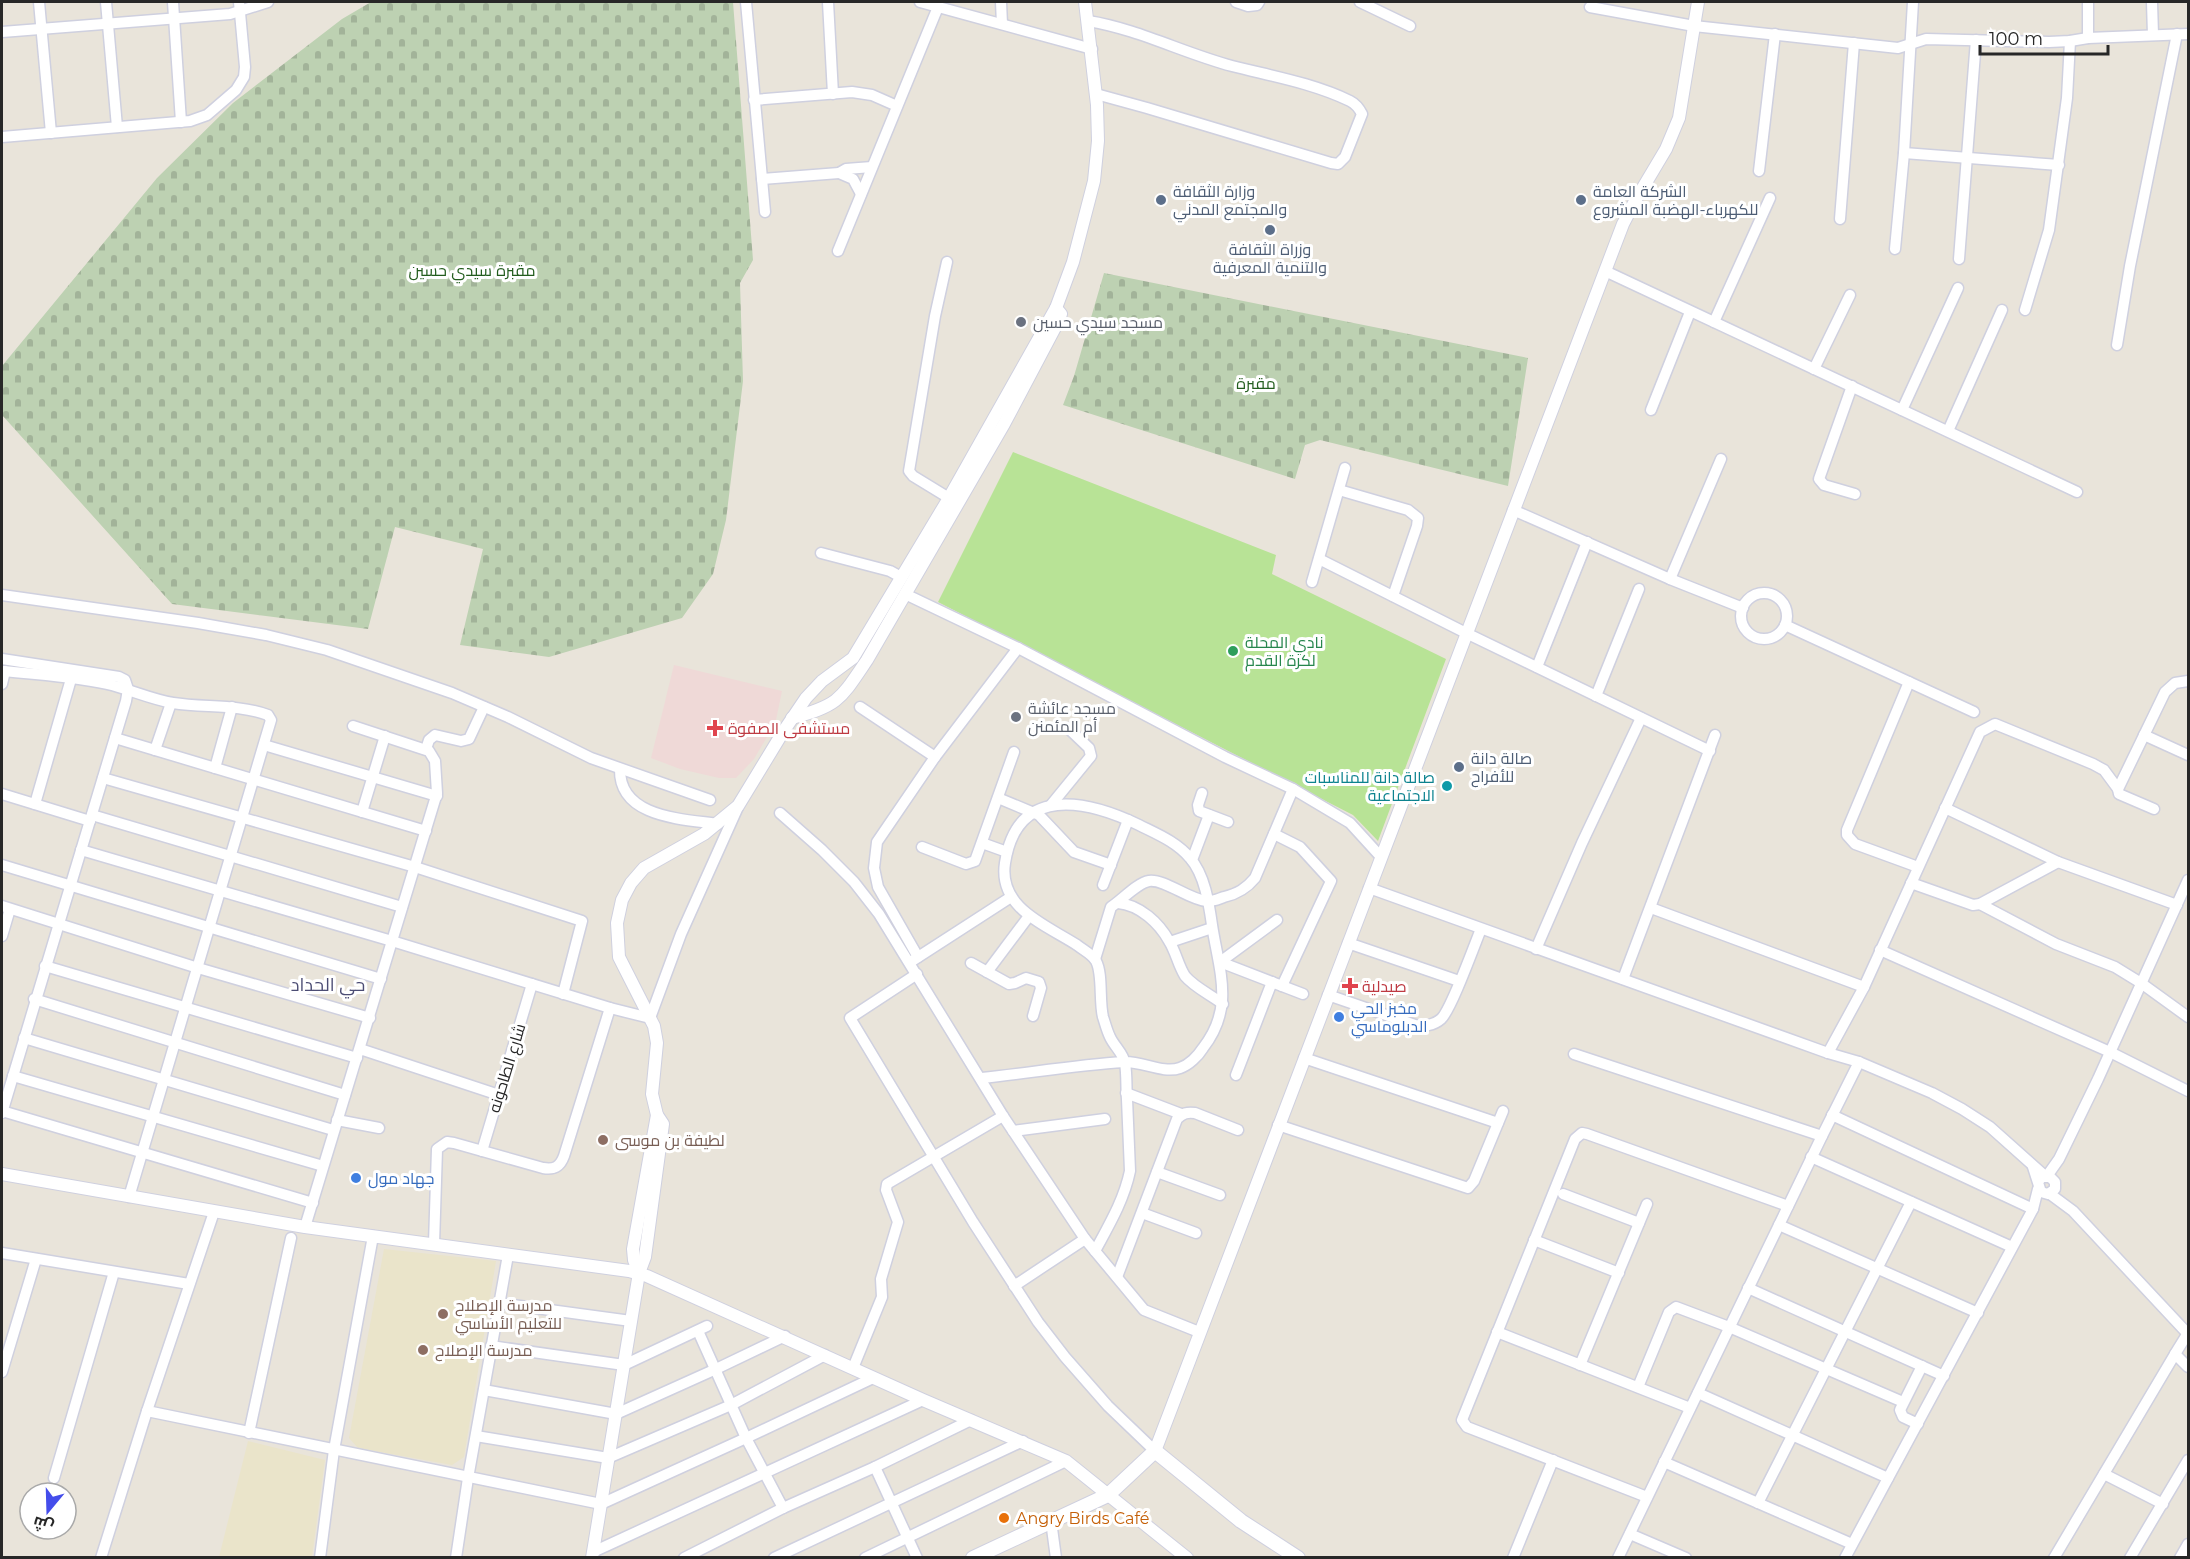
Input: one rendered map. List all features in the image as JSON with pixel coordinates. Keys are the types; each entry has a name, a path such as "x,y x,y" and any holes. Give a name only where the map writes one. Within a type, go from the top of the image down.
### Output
{"main road":[{"path":"978,1556 1108,1495 1155,1451 1241,1521 1298,1557"}],"street":[{"path":"39,2 51,133"},
{"path":"105,2 117,127"},
{"path":"173,2 181,122"},
{"path":"2,32 174,19 268,2"},
{"path":"746,2 765,212"},
{"path":"828,2 833,94"},
{"path":"920,2 1092,49"},
{"path":"1001,2 1002,24"},
{"path":"650,1018 681,934 738,806 792,718 816,686 853,658 949,498 1056,308 1073,262 1094,181 1098,141 1092,49 1085,2"},
{"path":"1236,2 1257,6 1259,2"},
{"path":"1360,2 1410,26"},
{"path":"917,974 850,1018 973,1222 1045,1331 1108,1406 1155,1451 1605,271 1629,212 1676,128 1684,99 1698,2"},
{"path":"1895,249 1904,153 1913,2"},
{"path":"2088,2 2088,38"},
{"path":"2152,2 2153,34"},
{"path":"838,251 938,6"},
{"path":"2,137 181,122 207,115 236,90 241,82 245,66 240,7"},
{"path":"1590,7 1694,26 1898,48 1926,39 2070,41 2088,38 2183,34 2130,266 2116,345"},
{"path":"1088,21 1114,25 1231,66 1297,81 1350,102 1359,107 1362,114 1345,157 1338,164 1096,94"},
{"path":"1759,171 1775,34"},
{"path":"1959,259 1976,40"},
{"path":"2025,310 2049,230 2067,98 2070,41"},
{"path":"1840,219 1854,43"},
{"path":"754,100 862,93 897,106"},
{"path":"1904,153 2059,165"},
{"path":"762,179 839,173 846,169 872,167"},
{"path":"839,173 853,179 861,194"},
{"path":"1714,322 1770,198"},
{"path":"947,262 935,316 909,471 949,498"},
{"path":"1605,271 2077,492"},
{"path":"1902,410 1958,288"},
{"path":"1814,369 1850,295"},
{"path":"792,718 821,710 833,703 843,695 867,660 1009,415 1060,318 1056,308"},
{"path":"1948,432 2002,310"},
{"path":"1651,410 1690,312"},
{"path":"1852,387 1818,479 1824,485 1855,494"},
{"path":"1670,579 1721,459"},
{"path":"1312,582 1346,468"},
{"path":"1339,490 1412,511 1418,518 1418,526 1393,596"},
{"path":"1513,510 1670,579 1743,608"},
{"path":"1537,667 1587,542"},
{"path":"821,553 890,571 901,577"},
{"path":"1318,559 1710,750"},
{"path":"1596,696 1639,589"},
{"path":"1766,593 1773,595 1779,598 1787,610 1785,625 1770,638 1756,637 1745,628 1743,608 1752,597 1766,593"},
{"path":"905,594 1018,648 1225,758 1293,789 1350,823 1381,857"},
{"path":"2,595 198,623 297,642 386,669 484,706 591,758 710,800"},
{"path":"1785,625 1974,712"},
{"path":"1018,648 935,757 885,828 877,842 874,856 875,878 914,960 917,974 1003,1116 1085,1239 1140,1307 1148,1313 1199,1332"},
{"path":"853,658 867,660"},
{"path":"2,659 119,677 125,680 128,689 2,1112 313,1203"},
{"path":"2,684 3,671 71,679 128,689 171,703 232,707 255,711 270,716 272,722 129,1197"},
{"path":"35,804 71,679"},
{"path":"2118,789 2169,687 2175,683 2188,681"},
{"path":"1909,682 1847,830 1847,835 1855,844 1918,867"},
{"path":"155,750 171,703"},
{"path":"426,749 429,740 435,735 461,741 469,739 484,706"},
{"path":"215,768 232,707"},
{"path":"860,707 935,757"},
{"path":"1536,949 1582,843 1641,718"},
{"path":"1828,1053 1864,987 1980,732 1995,724 2104,770 2120,795 2154,809"},
{"path":"305,1227 437,796 435,761 426,749 353,726"},
{"path":"1051,805 1092,756 1089,748 1068,728"},
{"path":"1623,979 1715,735"},
{"path":"2144,735 2188,755"},
{"path":"362,812 385,736"},
{"path":"115,738 426,831"},
{"path":"264,745 437,796"},
{"path":"922,847 969,864 975,861 1014,752"},
{"path":"620,769 625,791 633,801 664,816 718,824"},
{"path":"103,778 415,867 582,921 563,994"},
{"path":"1095,959 1111,907 1135,887 1152,881 1208,902 1234,895 1249,885 1255,878 1293,789"},
{"path":"2,794 231,856 402,907"},
{"path":"1202,794 1198,809 1228,822"},
{"path":"998,798 1043,818 1074,852 1111,865"},
{"path":"982,1078 1125,1062 1173,1069 1182,1068 1197,1056 1207,1044 1223,1004 1220,962 1208,902 1199,872 1182,849 1162,836 1128,820 1081,805 1066,803 1051,805 1034,813 1016,830 1007,852 1004,875 1011,897 1029,916 1095,959 1099,968 1103,1016 1110,1036 1125,1062 1130,1171 1126,1188 1095,1251"},
{"path":"592,1555 639,1273 633,1249 660,1120 652,1094 657,1043 650,1018 619,957 617,923 622,900 631,883 644,868 704,834 738,806"},
{"path":"1945,808 2058,862 2177,905"},
{"path":"780,813 854,882 914,960"},
{"path":"1192,860 1209,815"},
{"path":"1103,885 1128,820"},
{"path":"1236,1075 1277,984 1331,881 1297,845 1274,834"},
{"path":"982,843 1007,852"},
{"path":"81,850 650,1018"},
{"path":"1980,904 2058,862"},
{"path":"2,866 381,979"},
{"path":"1845,1557 2047,1185 2188,880"},
{"path":"1911,883 1967,904 1980,904 2056,944 2115,967 2188,1017"},
{"path":"1369,888 1828,1053 1859,1062 1962,1108 1990,1126 2031,1164 2047,1185 2188,1334 2054,1557"},
{"path":"914,960 1011,897"},
{"path":"1118,903 1146,914 1160,927 1170,942 1183,973 1189,980 1223,1004"},
{"path":"2,936 6,908 198,968 370,1018"},
{"path":"1651,908 1864,987"},
{"path":"987,972 1029,916"},
{"path":"1220,962 1277,920"},
{"path":"1170,942 1212,928"},
{"path":"1328,995 1415,1025 1425,1026 1441,1020 1446,1014 1481,929"},
{"path":"1348,943 1459,981"},
{"path":"1880,950 2110,1052 2188,1091"},
{"path":"1220,962 1303,994"},
{"path":"971,963 1010,984 1026,978 1039,982 1041,988 1033,1016"},
{"path":"45,966 499,1095"},
{"name":"شارع الطاحونه","path":"482,1151 532,984"},
{"path":"34,999 345,1095"},
{"path":"434,1244 437,1149 447,1142 550,1169 561,1162 610,1008"},
{"path":"24,1038 335,1125 379,1128"},
{"path":"1574,1054 1822,1136"},
{"path":"1304,1058 1498,1123"},
{"path":"1618,1557 1859,1062"},
{"path":"13,1076 323,1166"},
{"path":"1126,1093 1181,1114 1195,1113 1238,1130"},
{"path":"1278,1125 1468,1188 1474,1181 1503,1111"},
{"path":"1117,1277 1143,1213 1174,1125 1181,1114"},
{"path":"1832,1115 2033,1209"},
{"path":"853,1368 882,1297 882,1279 897,1226 898,1219 886,1190 887,1184 1003,1116"},
{"path":"1013,1131 1105,1119"},
{"path":"1647,1497 1463,1424 1463,1415 1575,1139 1582,1133 1788,1206"},
{"path":"1811,1157 2013,1248"},
{"path":"1157,1172 1220,1195"},
{"path":"2,1174 305,1227 639,1273 785,1336 873,1378 1066,1461 1187,1557"},
{"path":"1563,1194 1639,1223"},
{"path":"1758,1503 1911,1202"},
{"path":"1580,1365 1647,1204"},
{"path":"100,1557 213,1212"},
{"path":"1143,1213 1196,1233"},
{"path":"1779,1225 1978,1313"},
{"path":"320,1557 334,1450 373,1236"},
{"path":"249,1432 291,1238"},
{"path":"1014,1286 1085,1239"},
{"path":"1534,1240 1619,1273"},
{"path":"2,1253 189,1284"},
{"path":"456,1557 508,1255"},
{"path":"2,1372 36,1259"},
{"path":"54,1478 114,1272"},
{"path":"1748,1288 1944,1376"},
{"path":"499,1303 631,1321"},
{"path":"1638,1387 1672,1309 1681,1307 1903,1402"},
{"path":"492,1346 624,1365 703,1329 716,1370 731,1405 783,1508"},
{"path":"1497,1332 1690,1408"},
{"path":"484,1390 616,1414 716,1370 785,1336"},
{"path":"2175,1354 2188,1367"},
{"path":"476,1436 608,1458 731,1405 825,1355"},
{"path":"1917,1424 1901,1415 1900,1410 1923,1366"},
{"path":"147,1411 601,1504 873,1378"},
{"path":"1698,1393 1888,1478"},
{"path":"592,1555 923,1400"},
{"path":"687,1557 783,1508 875,1467 971,1420"},
{"path":"774,1557 1023,1441"},
{"path":"1513,1557 1553,1460"},
{"path":"2130,1557 2188,1460"},
{"path":"865,1557 1066,1461"},
{"path":"1664,1462 1852,1544"},
{"path":"875,1467 917,1557"},
{"path":"2104,1474 2163,1504"},
{"path":"1051,1521 1056,1557"},
{"path":"1630,1534 1686,1557"},
{"path":"2180,1557 2188,1544"}],"shaded area":[{"name":"مستشفى الصفوة","path":"674,665 782,691 776,720 754,759 736,778 719,778 680,769 651,758"},
{"name":"مدرسة الإصلاح","path":"384,1249 496,1261 464,1457 452,1465 358,1448 349,1438"},
{"path":"248,1441 325,1460 312,1557 219,1557"}],"green space":[{"name":"مقبرة سيدي حسين","path":"371,2 733,2 753,260 740,283 743,381 726,520 713,574 682,618 549,657 460,645 483,549 395,527 368,629 172,604 2,415 2,366 157,178 233,103 342,19"},
{"name":"مقبرة","path":"1104,273 1528,358 1508,486 1320,440 1305,445 1295,479 1063,405 1074,376"},
{"name":"نادي المحلة لكرة القدم","path":"1013,452 1276,555 1272,574 1446,659 1378,841 1353,815 938,602"}],"place":[{"name":"وزارة الثقافة والمجتمع المدني","path":"1161,200"},
{"name":"الشركة العامة للكهرباء-الهضبة المشروع","path":"1581,200"},
{"name":"وزراة الثقافة والتنمية المعرفية","path":"1270,230"},
{"name":"مسجد سيدي حسين","path":"1021,322"},
{"name":"نادي المحلة لكرة القدم","path":"1233,651"},
{"name":"مسجد عائشة أم المئمنن","path":"1016,717"},
{"name":"مستشفى الصفوة","path":"715,728"},
{"name":"صالة دانة للأفراح","path":"1459,767"},
{"name":"صالة دانة للمناسبات الاجتماعية","path":"1447,786"},
{"name":"صيدلية","path":"1350,986"},
{"name":"مخبز الحي الدبلوماسي","path":"1339,1017"},
{"name":"لطيفة بن موسى","path":"603,1140"},
{"name":"جهاد مول","path":"356,1178"},
{"name":"مدرسة الإصلاح للتعليم الأساسي","path":"443,1314"},
{"name":"مدرسة الإصلاح","path":"423,1350"},
{"name":"Angry Birds Café","path":"1004,1518"}],"district":[{"name":"حي الحداد","path":"328,985"}]}
